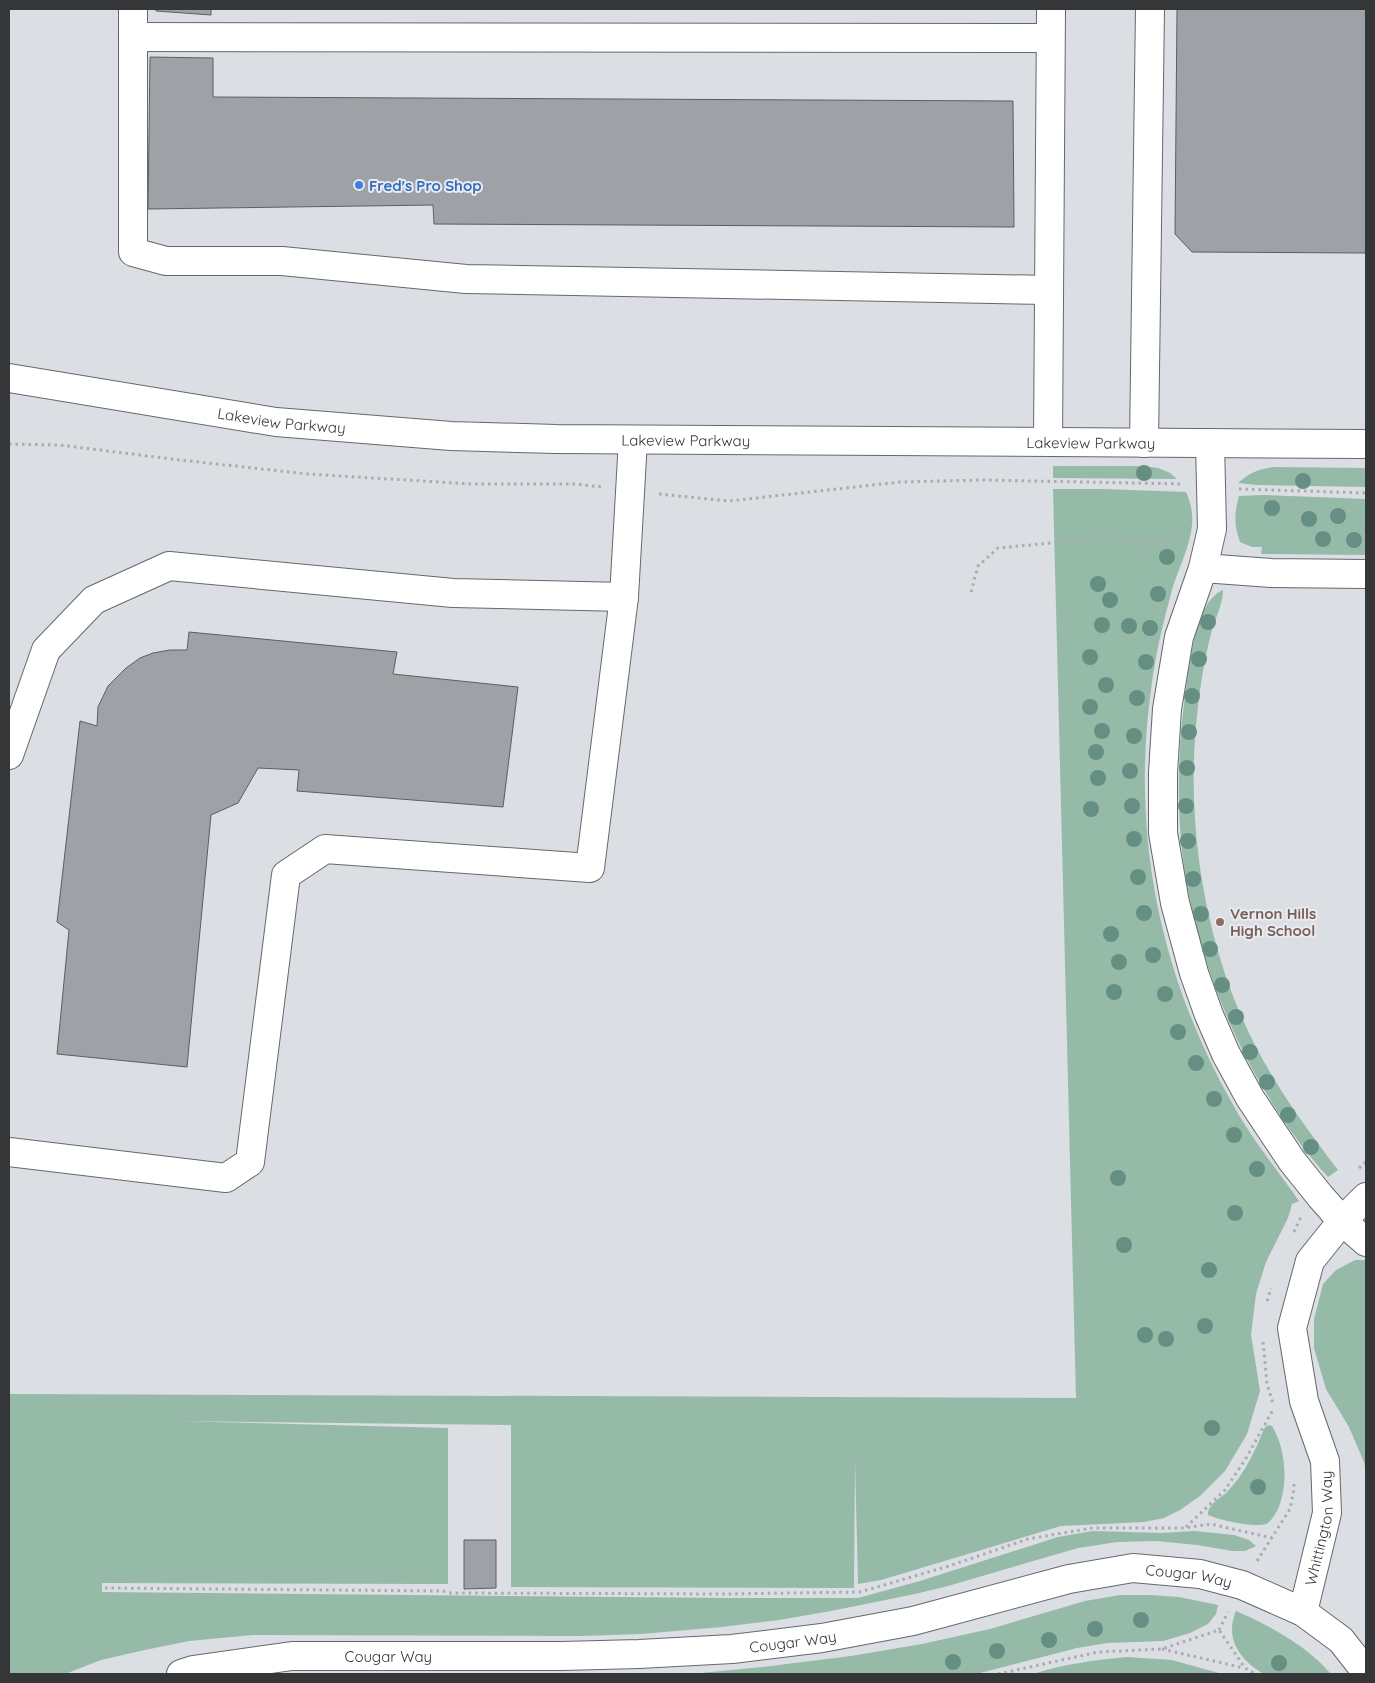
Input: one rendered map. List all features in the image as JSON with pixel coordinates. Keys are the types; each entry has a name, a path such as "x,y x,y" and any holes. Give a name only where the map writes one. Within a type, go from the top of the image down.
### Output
{"street":[{"path":"132,9 132,252 166,261 282,261 466,279 1049,290"},
{"path":"1048,442 1051,9"},
{"path":"1144,443 1150,9"},
{"path":"132,37 1050,38"},
{"name":"Lakeview Parkway","path":"9,378 276,422 451,436 633,440 1366,444"},
{"path":"9,1152 226,1178 250,1162 286,875 325,849 590,868 624,597 633,440"},
{"path":"1210,443 1212,529 1203,568 1179,637 1167,709 1162,773 1163,833 1175,903 1194,973 1209,1015 1226,1054 1250,1098 1292,1161 1342,1221 1366,1242"},
{"path":"9,755 46,650 94,600 170,566 453,594 624,597"},
{"path":"1203,568 1264,572 1366,574"},
{"name":"Whittington Way","path":"1304,1612 1327,1513 1326,1469 1325,1460 1304,1401 1292,1328 1310,1260 1342,1221 1366,1197"},
{"name":"Cougar Way","path":"181,1674 193,1670 292,1656 571,1656 732,1649 822,1638 913,1621 1069,1579 1133,1568 1208,1576 1242,1585 1304,1612 1341,1640 1366,1672"}],"path":[{"path":"9,444 59,445 308,474 471,484 573,484 729,501 900,482 983,480 1175,483 1211,488 1268,491 1366,493"},
{"path":"971,592 978,566 998,548 1094,539 1182,546"},
{"path":"1184,1528 1225,1490 1245,1460 1274,1408"},
{"path":"105,1588 443,1591 451,1593 510,1594 860,1592 949,1566 1028,1539 1092,1528 1184,1528 1211,1524 1272,1538"},
{"path":"1162,1649 1218,1630 1245,1668"},
{"path":"998,1674 1010,1673 1098,1652 1162,1649 1245,1668 1255,1674"}],"green space":[{"path":"1053,466 1141,466 1158,468 1170,473 1177,479 1053,478"},
{"path":"1274,467 1366,468 1366,487 1238,483 1254,472"},
{"path":"1053,489 1186,492 1191,508 1192,525 1189,541 1172,590 1157,652 1146,744 1145,797 1149,850 1157,902 1169,954 1186,1004 1206,1053 1246,1127 1299,1201 1292,1204 1288,1218 1266,1262 1256,1294 1251,1335 1260,1391 1247,1434 1225,1471 1200,1496 1180,1510 1164,1518 1144,1522 1061,1526 881,1580 858,1584 855,1461 854,1588 511,1587 511,1425 176,1421 448,1428 448,1584 102,1583 102,1592 858,1598 920,1581 1058,1537 1093,1531 1162,1533 1195,1531 1234,1535 1249,1540 1256,1546 1245,1551 1233,1551 1156,1541 1117,1542 1078,1548 915,1594 779,1620 722,1627 641,1634 582,1636 252,1635 189,1641 140,1651 101,1660 65,1674 9,1674 9,1394 1076,1398"},
{"path":"1264,495 1366,499 1366,555 1261,554 1262,547 1252,547 1240,542 1235,519 1239,496"},
{"path":"1223,590 1203,671 1194,761 1194,808 1198,855 1206,903 1217,949 1232,994 1251,1037 1288,1101 1338,1170 1328,1177 1300,1143 1274,1106 1251,1066 1213,982 1199,938 1189,894 1182,851 1179,807 1179,762 1182,718 1194,640 1198,627 1202,615 1214,595"},
{"path":"1355,1260 1366,1260 1366,1473 1364,1462 1349,1427 1326,1389 1314,1348 1314,1319 1323,1284 1336,1270"},
{"path":"1272,1426 1277,1435 1283,1456 1284,1468 1281,1501 1273,1517 1268,1523 1256,1525 1229,1521 1208,1515 1212,1505 1240,1477 1254,1453 1265,1427"},
{"path":"1120,1595 1179,1597 1218,1605 1216,1614 1208,1624 1190,1633 1163,1641 1107,1643 1077,1648 976,1674 691,1674 851,1656 922,1644 990,1629 1085,1601"},
{"path":"1236,1611 1287,1637 1310,1654 1331,1674 1264,1674 1256,1669 1242,1656 1234,1640 1232,1631"},
{"path":"1127,1657 1172,1660 1222,1674 1033,1674 1080,1663"},
{"path":"352,1673 691,1674 299,1674"}],"building":[{"path":"156,9 211,9 211,15 156,11"},
{"path":"1177,9 1366,9 1366,253 1192,252 1175,234"},
{"path":"150,57 213,58 213,97 1013,101 1014,227 434,224 433,205 148,209"},
{"path":"189,632 397,652 393,674 518,687 503,807 297,791 299,770 258,768 238,803 211,815 187,1067 57,1054 69,930 57,922 80,721 97,726 98,707 108,686 126,668 140,658 170,650 187,650"},
{"path":"464,1540 496,1540 496,1588 464,1589"}],"place":[{"name":"Fred's Pro Shop","path":"359,185"},
{"name":"Vernon Hills High School","path":"1220,922"}]}
